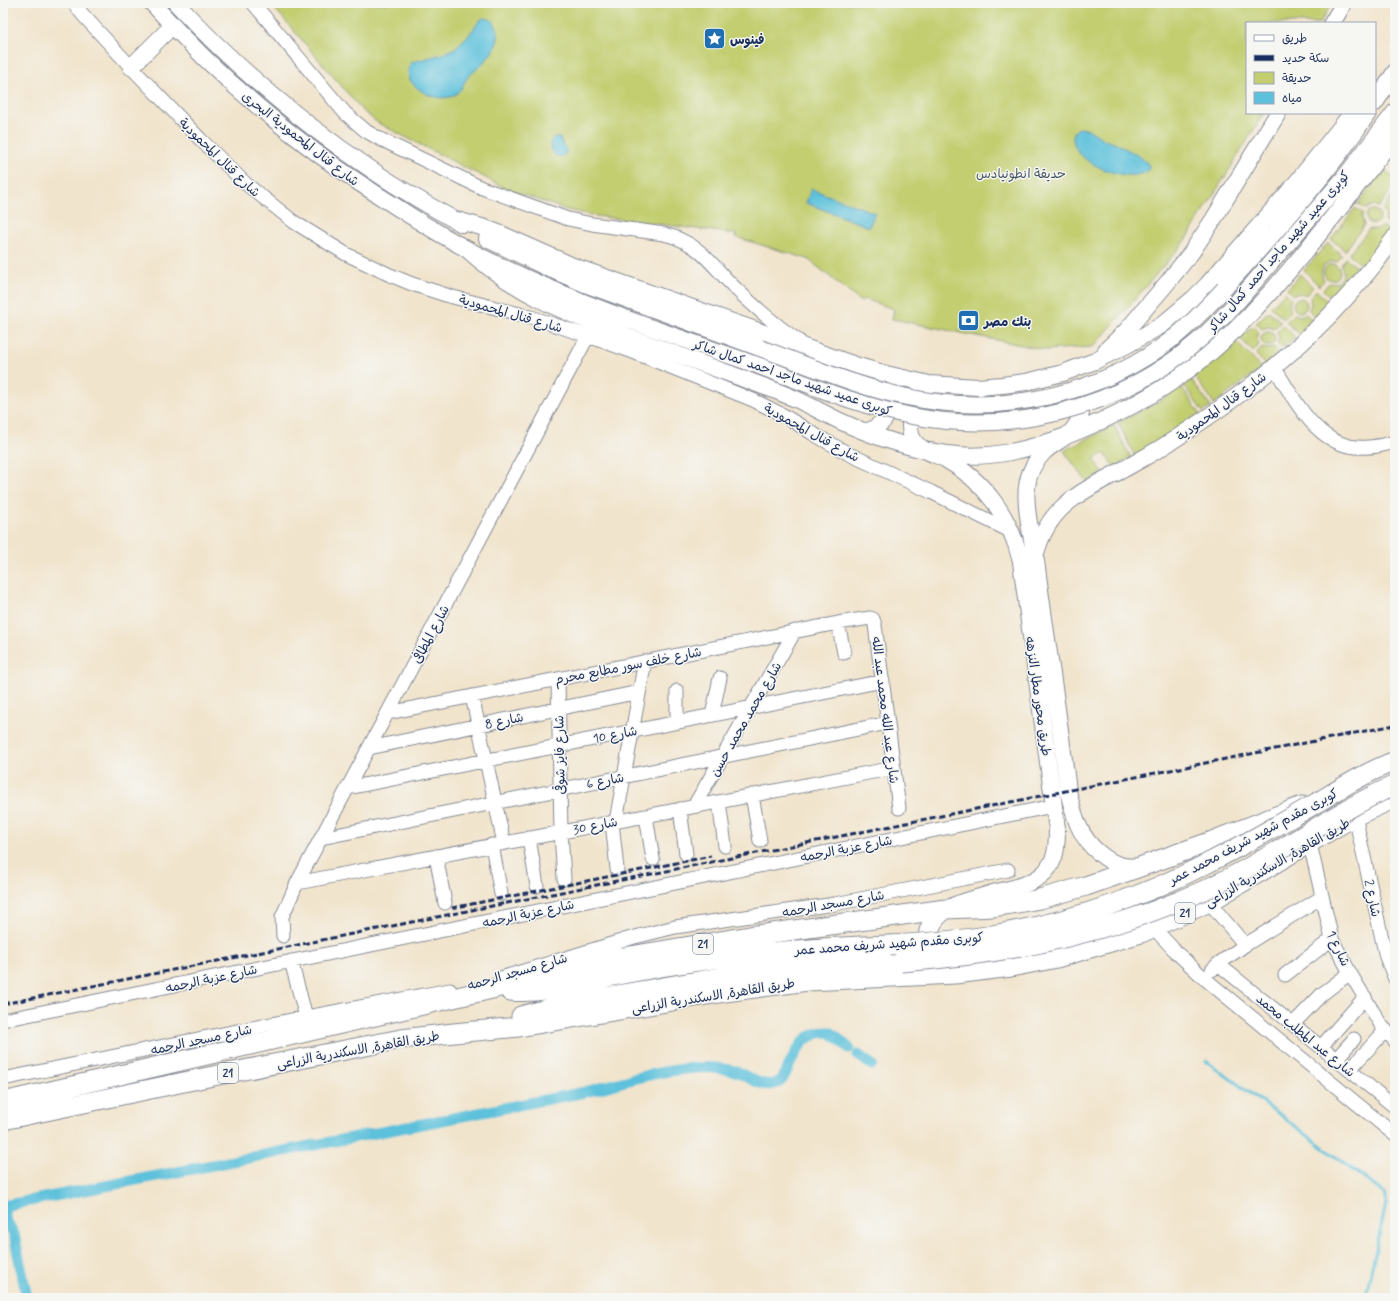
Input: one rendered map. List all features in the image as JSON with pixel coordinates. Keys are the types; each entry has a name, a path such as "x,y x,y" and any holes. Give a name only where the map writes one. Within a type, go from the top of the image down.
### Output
{"highway":[{"name":"كوبرى مقدم شهيد شريف محمد عمر","path":"492,989 518,992 541,992 648,969 723,957 810,949 954,940 1012,931 1049,923 1112,904 1175,880 1205,865 1358,779 1395,761"},
{"name":"طريق القاهرة, الاسكندرية الزراعى","path":"3,1102 492,989 612,959 750,936 946,909 994,907 1040,899 1078,888 1207,843 1276,815 1395,771"},
{"name":"كوبرى مقدم شهيد شريف محمد عمر","path":"454,1033 570,1003 733,975 800,967 901,962 968,956 1035,945 1089,932 1135,918 1186,898 1228,879 1326,822 1395,785"},
{"name":"طريق القاهرة, الاسكندرية الزراعى","path":"3,1120 203,1078 401,1039 519,1027 725,992 808,981 955,974 1011,967 1057,958 1141,933 1209,902 1310,844 1355,816 1395,798"},
{"path":"1207,843 1224,853 1230,862 1232,882 1228,892"},
{"path":"946,909 935,918 929,931 928,945 929,952 937,964 955,974"}],"main road":[{"name":"شارع قنال المحمودية البحرى","path":"152,3 172,26 234,86 301,141 372,192 468,250"},
{"name":"شارع قنال المحمودية البحرى","path":"176,3 231,58 305,122 378,174 453,219"},
{"path":"1333,22 1344,3"},
{"path":"131,67 172,26"},
{"path":"1376,89 1394,73"},
{"path":"1376,101 1394,73"},
{"name":"كوبرى عميد شهيد ماجد احمد كمال شاكر","path":"468,250 530,280 587,304 859,402 886,410 940,420 976,422 1006,421 1028,418 1078,407 1113,394 1133,384 1175,358 1197,341 1218,323 1237,302 1344,178 1395,112"},
{"path":"1117,414 1106,412 1101,409 1098,403 1091,380 1092,367 1095,361 1126,330 1191,253 1213,220 1277,114"},
{"path":"453,219 485,228 574,266 810,349 886,374 929,384 978,387 1002,385 1026,382 1063,373 1095,361 1145,336 1162,325 1193,299 1292,188 1351,114"},
{"name":"كوبرى عميد شهيد ماجد احمد كمال شاكر","path":"453,219 519,255 559,273 619,297 853,381 905,397 948,404 992,405 1014,403 1043,398 1074,390 1099,381 1138,362 1175,336 1192,322 1224,289 1327,172 1348,144 1367,114"},
{"path":"468,250 505,280 551,305 601,327 783,393 866,432 927,451 963,456 997,455 1031,448 1095,425 1151,395 1189,371 1231,334 1269,294 1389,149 1395,136"},
{"name":"شارع قنال المحمودية","path":"1035,555 1043,532 1065,504 1085,491 1142,460 1196,425 1274,367 1344,300 1366,276 1395,237"},
{"path":"1063,373 1079,388 1083,403 1079,418 1072,430 1067,435"},
{"path":"866,432 883,421 896,393 896,382 886,374"},
{"path":"927,451 918,446 912,438 910,428 918,395 921,390 929,384"},
{"name":"طريق محور مطار النزهه","path":"1067,435 1043,453 1032,469 1026,488 1068,791 1074,815 1081,834 1087,842 1098,853 1111,861 1120,865 1140,867"},
{"name":"طريق محور مطار النزهه","path":"927,451 946,459 978,483 992,498 1003,514 1012,532 1021,562 1057,829 1054,858 1051,864 1030,883 1017,888 975,898 946,909"}],"street":[{"name":"شارع قنال المحمودية","path":"74,3 95,29 131,67 245,183 294,222 325,243 368,265 412,284 449,296 531,317 588,336 728,389 768,407 849,454 1012,532"},
{"path":"253,3 344,113 366,131 466,181 513,200 580,222 676,237 690,244 706,256 732,286 762,313 810,349"},
{"name":"شارع المطافى","path":"283,936 282,917 297,883 588,336"},
{"path":"1274,367 1313,425 1329,438 1343,444 1358,447 1368,447 1395,442"},
{"name":"شارع خلف سور مطابع محرم","path":"388,713 867,617"},
{"name":"شارع عبد الله محمد عبد الله","path":"867,617 873,619 875,622 899,808"},
{"path":"838,623 844,653"},
{"name":"شارع محمد محمد حسن","path":"694,806 795,631"},
{"path":"617,869 614,822 645,662"},
{"path":"712,715 720,678"},
{"name":"شارع فايز شوقى","path":"558,679 561,832 564,879"},
{"name":"شارع 10","path":"348,788 883,681"},
{"name":"شارع 8","path":"369,748 639,692"},
{"path":"677,692 677,722"},
{"path":"472,696 495,802 501,894"},
{"name":"شارع 6","path":"322,838 888,723"},
{"name":"شارع 30","path":"297,883 894,768"},
{"path":"752,795 760,841"},
{"path":"719,802 725,846"},
{"name":"شارع عزبة الرحمه","path":"3,1020 1053,806"},
{"path":"680,809 686,854"},
{"path":"646,816 653,859"},
{"name":"شارع 2","path":"1355,816 1386,957 1395,979"},
{"path":"529,838 537,886"},
{"name":"شارع 1","path":"1310,844 1332,939 1365,997 1386,1030 1395,1041"},
{"path":"436,856 445,903"},
{"name":"شارع مسجد الرحمه","path":"3,1079 306,1017 492,982 625,939 675,927 835,904 1008,870"},
{"path":"1204,978 1218,964 1244,945 1322,897"},
{"path":"1209,902 1244,945"},
{"path":"1153,927 1177,953 1204,978 1395,1135"},
{"path":"1285,975 1332,939"},
{"path":"291,961 306,1017"},
{"name":"شارع عبد المطلب محمد","path":"1218,964 1395,1107"},
{"path":"1293,1024 1322,994 1350,972"},
{"path":"1321,1047 1365,997"},
{"path":"1349,1070 1386,1030"},
{"path":"1336,1059 1354,1039"}],"green space":[{"name":"حديقة انطونيادس","path":"270,3 1332,3 1321,22 1246,22 1246,114 1263,114 1186,240 1095,345 1091,347 1046,350 892,319 894,309 864,299 861,302 808,259 735,237 736,234 596,216 567,210 507,189 378,123 363,111"},
{"path":"1383,169 1395,178 1395,185 1379,207 1372,206 1366,209 1358,204"},
{"path":"1395,193 1394,228 1385,222 1386,215 1383,209"},
{"path":"1355,208 1363,213 1362,217 1364,225 1345,251 1331,239"},
{"path":"1373,210 1378,212 1380,217 1378,222 1373,224 1368,222 1366,217 1368,212"},
{"path":"1383,226 1391,232 1364,267 1349,254 1369,229 1377,229"},
{"path":"1328,243 1342,255 1337,262 1333,261 1326,263 1322,269 1322,276 1324,280 1319,286 1304,270"},
{"path":"1346,258 1360,270 1333,300 1323,290 1329,283 1339,281 1343,276 1343,269 1341,265"},
{"path":"1332,264 1339,269 1340,272 1335,279 1332,280 1325,275 1324,272 1329,265"},
{"path":"1300,274 1313,287 1306,295 1300,293 1294,295 1287,289"},
{"path":"1316,290 1329,303 1315,317 1309,310 1311,304 1310,298"},
{"path":"1285,292 1291,298 1289,305 1291,311 1284,319 1271,307"},
{"path":"1300,298 1305,300 1307,305 1305,310 1300,312 1295,310 1293,305 1295,300"},
{"path":"1269,311 1281,322 1274,329 1268,327 1262,329 1256,323"},
{"path":"1294,314 1300,316 1306,314 1312,320 1299,334 1286,322"},
{"path":"1283,325 1295,337 1282,349 1277,344 1279,338 1277,332"},
{"path":"1253,326 1259,332 1257,339 1259,345 1253,352 1240,338"},
{"path":"1265,332 1271,332 1275,336 1275,342 1271,346 1265,346 1261,342 1261,336"},
{"path":"1236,342 1262,368 1214,404 1194,376"},
{"path":"1274,347 1279,352 1266,365 1256,355 1262,348 1268,349"},
{"path":"1191,379 1211,407 1203,412 1183,384"},
{"path":"1181,386 1200,414 1135,456 1118,423 1161,400"},
{"path":"1114,425 1131,458 1114,467 1104,453 1094,459 1103,473 1087,482 1064,451"}],"water":[{"path":"484,18 491,20 495,24 498,33 498,40 495,48 485,61 467,79 455,95 443,98 436,97 423,92 413,84 408,73 412,62 443,54 455,48 469,35 480,20"},
{"path":"1079,128 1088,129 1105,140 1119,145 1139,156 1148,164 1149,167 1147,172 1134,175 1121,174 1094,165 1079,153 1075,146 1073,135"},
{"path":"554,137 560,138 566,150 566,153 563,156 556,156 551,150 550,142"},
{"path":"811,189 875,213 869,227 806,203"}],"waterway":[{"path":"3,1206 585,1092 632,1079 682,1069 714,1068 732,1070 767,1085 782,1080 797,1050 813,1035 821,1032 830,1032 849,1048"},
{"path":"858,1055 872,1065"},
{"path":"1206,1061 1385,1194 1386,1204 1367,1290"},
{"path":"3,1206 6,1220 14,1234 27,1298"}],"railway":[{"path":"3,1004 1395,725"},
{"path":"452,908 711,856"}],"place":[{"name":"فينوس","path":"715,39"},
{"name":"بنك مصر","path":"968,321"}]}
